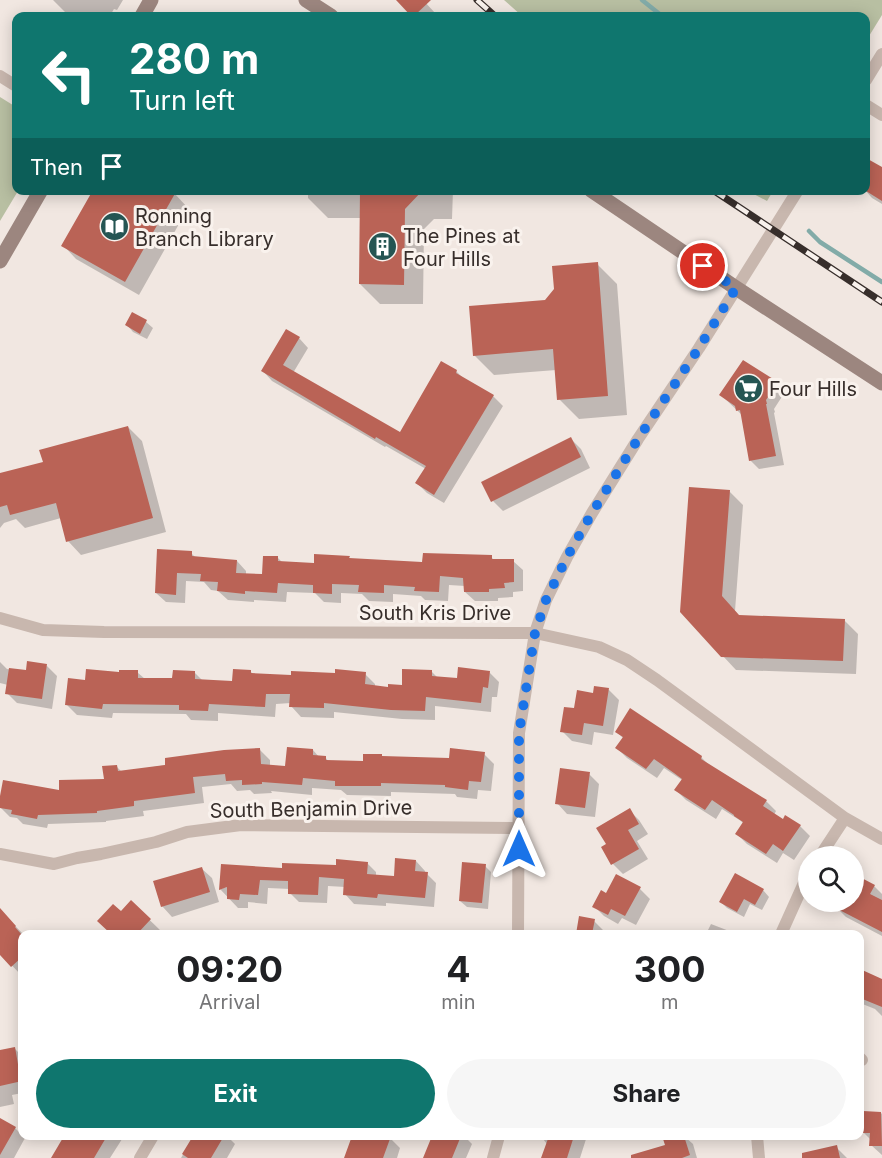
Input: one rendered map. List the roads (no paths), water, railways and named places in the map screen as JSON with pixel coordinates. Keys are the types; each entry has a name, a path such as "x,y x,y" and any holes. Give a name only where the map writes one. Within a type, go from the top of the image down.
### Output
{"main road":[{"path":"306,0 325,12"},
{"path":"0,261 38,195"},
{"path":"598,195 882,383"}],"street":[{"path":"870,74 882,54"},
{"path":"518,930 519,733 535,633 546,600 592,513 795,195"},
{"name":"South Kris Drive","path":"0,618 43,630 104,632 535,633 599,647 627,660 657,680 845,818 882,839"},
{"path":"827,846 845,818"},
{"name":"South Benjamin Drive","path":"0,854 54,864 156,842 186,832 241,825 519,828"},
{"path":"783,930 798,896"},
{"path":"140,1158 151,1140"},
{"path":"493,1158 498,1140"},
{"path":"757,1140 759,1158"}],"waterway":[{"path":"642,0 657,12"},
{"path":"809,231 820,242 882,282"}],"railway":[{"path":"477,0 490,12"},
{"path":"721,195 882,302"}],"place":[{"name":"Ronning Branch Library","path":"114,227"},
{"name":"The Pines at Four Hills","path":"382,247"},
{"name":"Four Hills","path":"748,389"}]}
